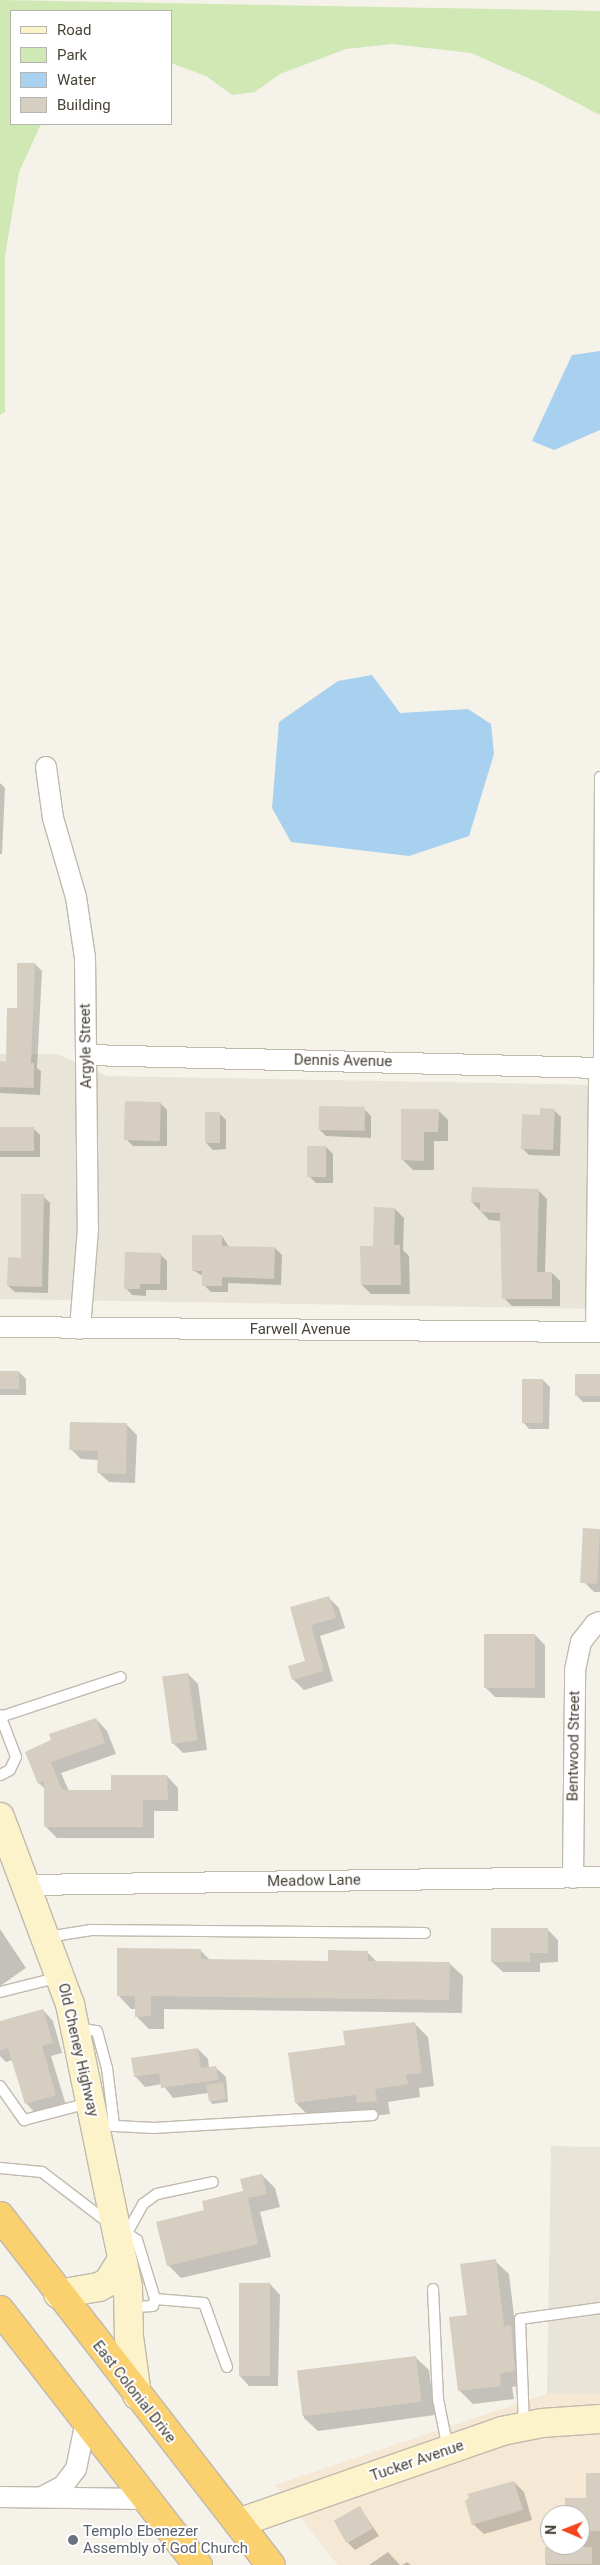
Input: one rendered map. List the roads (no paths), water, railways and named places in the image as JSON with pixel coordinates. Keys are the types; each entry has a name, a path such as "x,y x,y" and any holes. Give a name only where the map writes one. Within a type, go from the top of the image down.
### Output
{"highway":[{"name":"East Colonial Drive","path":"0,2216 58,2294 271,2565"},
{"path":"0,2310 198,2565"},
{"path":"170,2528 212,2565"}],"street":[{"name":"Argyle Street","path":"46,767 53,818 76,897 85,958 88,1229 80,1329"},
{"name":"Dennis Avenue","path":"87,1055 600,1068"},
{"path":"598,1332 600,1068"},
{"name":"Farwell Avenue","path":"0,1327 598,1332"},
{"name":"Bentwood Street","path":"573,1878 575,1670 582,1642 595,1624 600,1622"},
{"name":"Old Cheney Highway","path":"0,1817 60,1977 99,2118 121,2230 122,2260 130,2307 129,2337 137,2395"},
{"name":"Meadow Lane","path":"27,1885 600,1877"},
{"path":"58,2294 99,2287 108,2282 122,2260"},
{"name":"Tucker Avenue","path":"238,2523 448,2450 524,2426 600,2418"},
{"path":"40,2498 63,2486 76,2470 86,2421"},
{"path":"0,2497 146,2499"},
{"path":"170,2528 178,2565"}],"lane":[{"path":"600,777 600,1068"},
{"path":"0,1775 10,1770 16,1757 0,1716 122,1677"},
{"path":"46,1937 91,1930 425,1933"},
{"path":"0,1992 60,1977"},
{"path":"0,2086 24,2120 99,2118 154,2128 373,2115"},
{"path":"0,2168 42,2172 137,2240 155,2299 153,2306 130,2307"},
{"path":"121,2230 143,2204 157,2194 213,2182"},
{"path":"433,2289 438,2399 448,2450"},
{"path":"155,2299 204,2303 227,2367"},
{"path":"524,2426 520,2319 600,2308"}],"water":[{"path":"600,351 600,430 554,450 532,441 572,355"},
{"path":"372,675 400,713 468,709 491,724 494,754 469,836 409,856 291,842 272,808 279,722 338,681"}],"place":[{"name":"Templo Ebenezer Assembly of God Church","path":"73,2540"}]}
